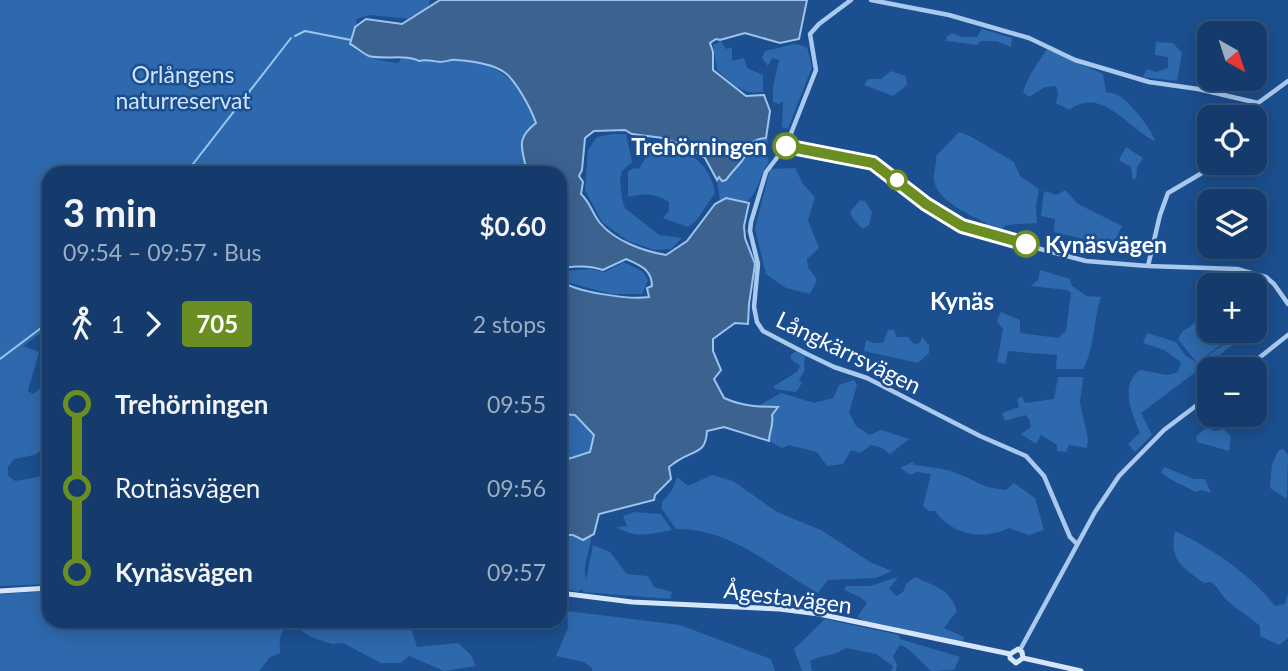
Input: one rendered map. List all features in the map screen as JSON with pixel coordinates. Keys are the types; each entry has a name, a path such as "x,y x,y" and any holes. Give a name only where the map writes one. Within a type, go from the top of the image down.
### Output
{"main road":[{"path":"0,591 42,588"},
{"name":"Ågestavägen","path":"567,594 632,602 780,609 819,614 1010,654 1010,658 1016,663 1023,659 1081,671"},
{"path":"1010,654 1015,649 1020,650 1024,654 1023,659"}],"street":[{"name":"Långkärrsvägen","path":"851,0 810,34 816,70 786,146 766,172 750,231 758,264 754,315 763,331 816,359 867,378 980,436 1026,456 1044,476 1071,540 1077,544"},
{"path":"871,0 976,22 1029,38 1075,60 1149,82 1198,89 1258,103 1288,81"},
{"path":"786,146 873,163 943,216 983,234 1086,261 1148,266 1237,268 1257,274 1274,284 1288,304"},
{"path":"1148,266 1168,193 1199,175"},
{"path":"1260,357 1288,335"},
{"path":"1020,650 1094,512 1124,470 1164,429 1197,405"}],"green space":[{"name":"Orlångens naturreservat","path":"0,0 430,0 427,12 411,16 410,19 371,15 356,19 357,25 364,30 359,33 353,29 349,45 372,58 390,62 398,63 401,59 410,58 458,60 491,67 504,74 526,96 526,103 538,120 525,154 526,166 42,166 42,332 23,346 39,352 28,391 33,394 42,389 42,450 34,455 14,459 8,467 8,476 15,481 42,476 42,584 0,586"},
{"path":"982,29 1012,38 1011,47 996,41 981,41 977,45 946,41 947,36 952,33 962,37 977,37"},
{"path":"721,41 726,49 732,47 732,61 744,58 747,68 763,75 763,92 743,90 717,70 713,45"},
{"path":"1156,42 1173,43 1182,53 1177,81 1143,77 1147,69 1156,72 1168,68 1168,57 1155,55"},
{"path":"795,44 807,47 812,67 788,129 782,127 783,101 779,104 773,102 773,87 779,60 772,58 768,66 762,58 765,51"},
{"path":"1047,49 1103,74 1106,92 1118,95 1127,102 1145,123 1155,141 1104,106 1081,104 1069,110 1056,103 1056,86 1045,87 1029,97 1023,92"},
{"path":"891,71 906,76 907,85 893,96 864,85 868,79 881,79"},
{"path":"959,132 1014,162 1020,176 1039,189 1037,223 1005,225 1000,234 983,232 986,223 954,206 940,194 934,179 936,156"},
{"path":"626,134 632,162 622,171 620,180 625,208 659,235 682,238 671,249 654,250 628,241 602,222 585,190 588,150 597,137"},
{"path":"757,138 768,140 766,152 769,162 754,193 746,202 726,198 720,201 717,180 719,177 726,180 745,158 748,145"},
{"path":"655,141 694,158 708,172 712,182 715,193 696,221 688,227 663,218 669,211 669,202 664,199 649,195 628,197 628,172 633,168 639,169"},
{"path":"1126,147 1143,158 1133,180 1131,167 1119,160"},
{"path":"795,168 803,184 815,197 808,220 819,248 807,259 808,267 817,280 810,294 786,288 766,274 755,229 770,169"},
{"path":"1065,190 1078,204 1122,226 1115,240 1104,244 1054,232 1055,219 1041,216 1044,191 1057,195"},
{"path":"860,200 866,202 872,212 869,225 863,229 850,212"},
{"path":"624,262 643,272 648,280 642,294 611,294 567,282 567,271 589,269 605,272"},
{"path":"1040,270 1070,279 1072,286 1087,296 1101,297 1090,352 1083,369 1056,369 1057,355 1008,351 1005,364 997,362 1003,329 997,321 1001,312 1020,320 1020,333 1058,338 1066,331 1071,293 1067,290 1031,286 1038,280"},
{"path":"1197,321 1197,343 1223,343 1205,357 1197,357 1197,363 1178,339 1182,332"},
{"path":"888,330 894,330 897,337 908,337 914,344 920,343 922,337 929,345 929,353 918,363 864,351 866,340 883,343"},
{"path":"1147,333 1176,342 1185,355 1197,363 1197,371 1141,413 1152,435 1135,452 1128,444 1140,433 1129,400 1130,383 1140,370 1167,375 1178,372 1181,362 1164,350 1143,343"},
{"path":"1226,343 1235,343 1218,356 1206,357"},
{"path":"796,351 805,356 805,370 799,380 802,383 796,392 775,389 774,386 797,372 800,366 791,359 791,355"},
{"path":"1058,377 1083,377 1080,403 1088,439 1087,448 1069,445 1066,452 1057,451 1057,445 1041,435 1036,444 1021,434 1031,427 1025,415 1005,421 1002,413 1019,407 1017,399 1022,396 1025,403 1054,399"},
{"path":"854,380 857,385 849,412 856,426 870,435 881,430 909,439 890,454 871,445 860,453 851,450 843,464 827,466 817,452 789,445 782,448 769,441 772,415 756,407 781,393 814,403 833,398 839,385"},
{"path":"567,413 577,416 595,434 591,453 567,461"},
{"path":"1206,428 1215,431 1223,429 1231,436 1229,451 1197,442 1196,436"},
{"path":"1283,449 1288,455 1287,499 1270,488 1272,464 1279,450"},
{"path":"913,462 914,465 953,472 992,488 1006,490 1014,483 1035,498 1044,530 1029,535 1009,528 979,535 950,526 935,511 929,511 923,506 931,474 917,472 910,475 900,468"},
{"path":"1164,467 1194,479 1205,479 1211,493 1201,490 1195,492 1173,481 1161,472"},
{"path":"712,475 733,481 777,512 821,530 870,562 892,571 876,578 828,580 818,593 733,542 696,530 676,529 662,509 662,502 672,490 677,477 688,486"},
{"path":"635,512 661,514 672,530 637,534 617,527 627,526 623,516"},
{"path":"1175,531 1230,563 1254,583 1275,606 1285,604 1288,593 1288,638 1279,645 1260,636 1260,626 1231,604 1211,582 1204,583 1184,567 1174,549"},
{"path":"567,535 583,540 591,536 585,569 586,580 593,545 610,552 627,574 648,576 654,587 672,592 670,599 583,592 583,589 578,592 567,589"},
{"path":"898,577 889,589 897,596 915,577 935,586 950,597 957,611 944,628 964,637 963,643 864,621 857,617 867,603 844,590 846,586 870,586"},
{"path":"42,591 42,628 285,628 281,634 280,653 270,657 259,671 0,671 0,594"},
{"path":"567,611 680,625 771,659 775,671 592,671 584,662 556,656 568,628"},
{"path":"825,619 899,635 900,639 960,657 954,670 931,671 907,648 900,645 893,656 897,664 896,671 891,671 893,666 876,654 846,648 810,661 812,671 802,671 794,649"},
{"path":"411,628 417,647 458,643 471,655 476,666 444,671 409,656 401,663 381,663 343,643 332,644 311,637 299,629"}],"shaded area":[{"name":"Trehörningen","path":"440,0 807,0 799,39 780,43 745,33 716,39 710,43 713,70 746,96 764,95 770,111 766,138 756,140 750,145 742,161 726,180 722,181 719,177 717,180 705,158 685,146 625,130 594,131 585,138 579,176 583,182 581,194 606,229 639,248 666,255 687,241 715,204 726,198 749,203 744,226 745,238 755,264 748,324 735,323 713,339 713,351 721,370 714,379 724,398 750,406 778,407 772,415 769,441 724,427 707,431 702,448 669,467 671,479 655,495 654,500 599,514 594,534 583,540 567,535 567,461 590,452 594,435 575,415 567,414 567,284 589,291 640,298 649,297 647,288 652,286 650,275 644,268 626,259 603,270 582,266 567,268 567,166 525,166 522,140 536,123 518,88 504,72 462,60 440,62 369,56 350,44 355,27 366,19 402,24"}],"waterway":[{"path":"295,36 305,31 351,40"},
{"path":"191,166 291,38"},
{"path":"0,359 42,327"}],"bus line":[{"name":"705","path":"786,146 873,163 943,216 983,234 1026,244"}],"place":[{"name":"Trehörningen","path":"786,146"},
{"name":"Kynäsvägen","path":"1026,244"}],"district":[{"name":"Kynäs","path":"962,300"}]}
